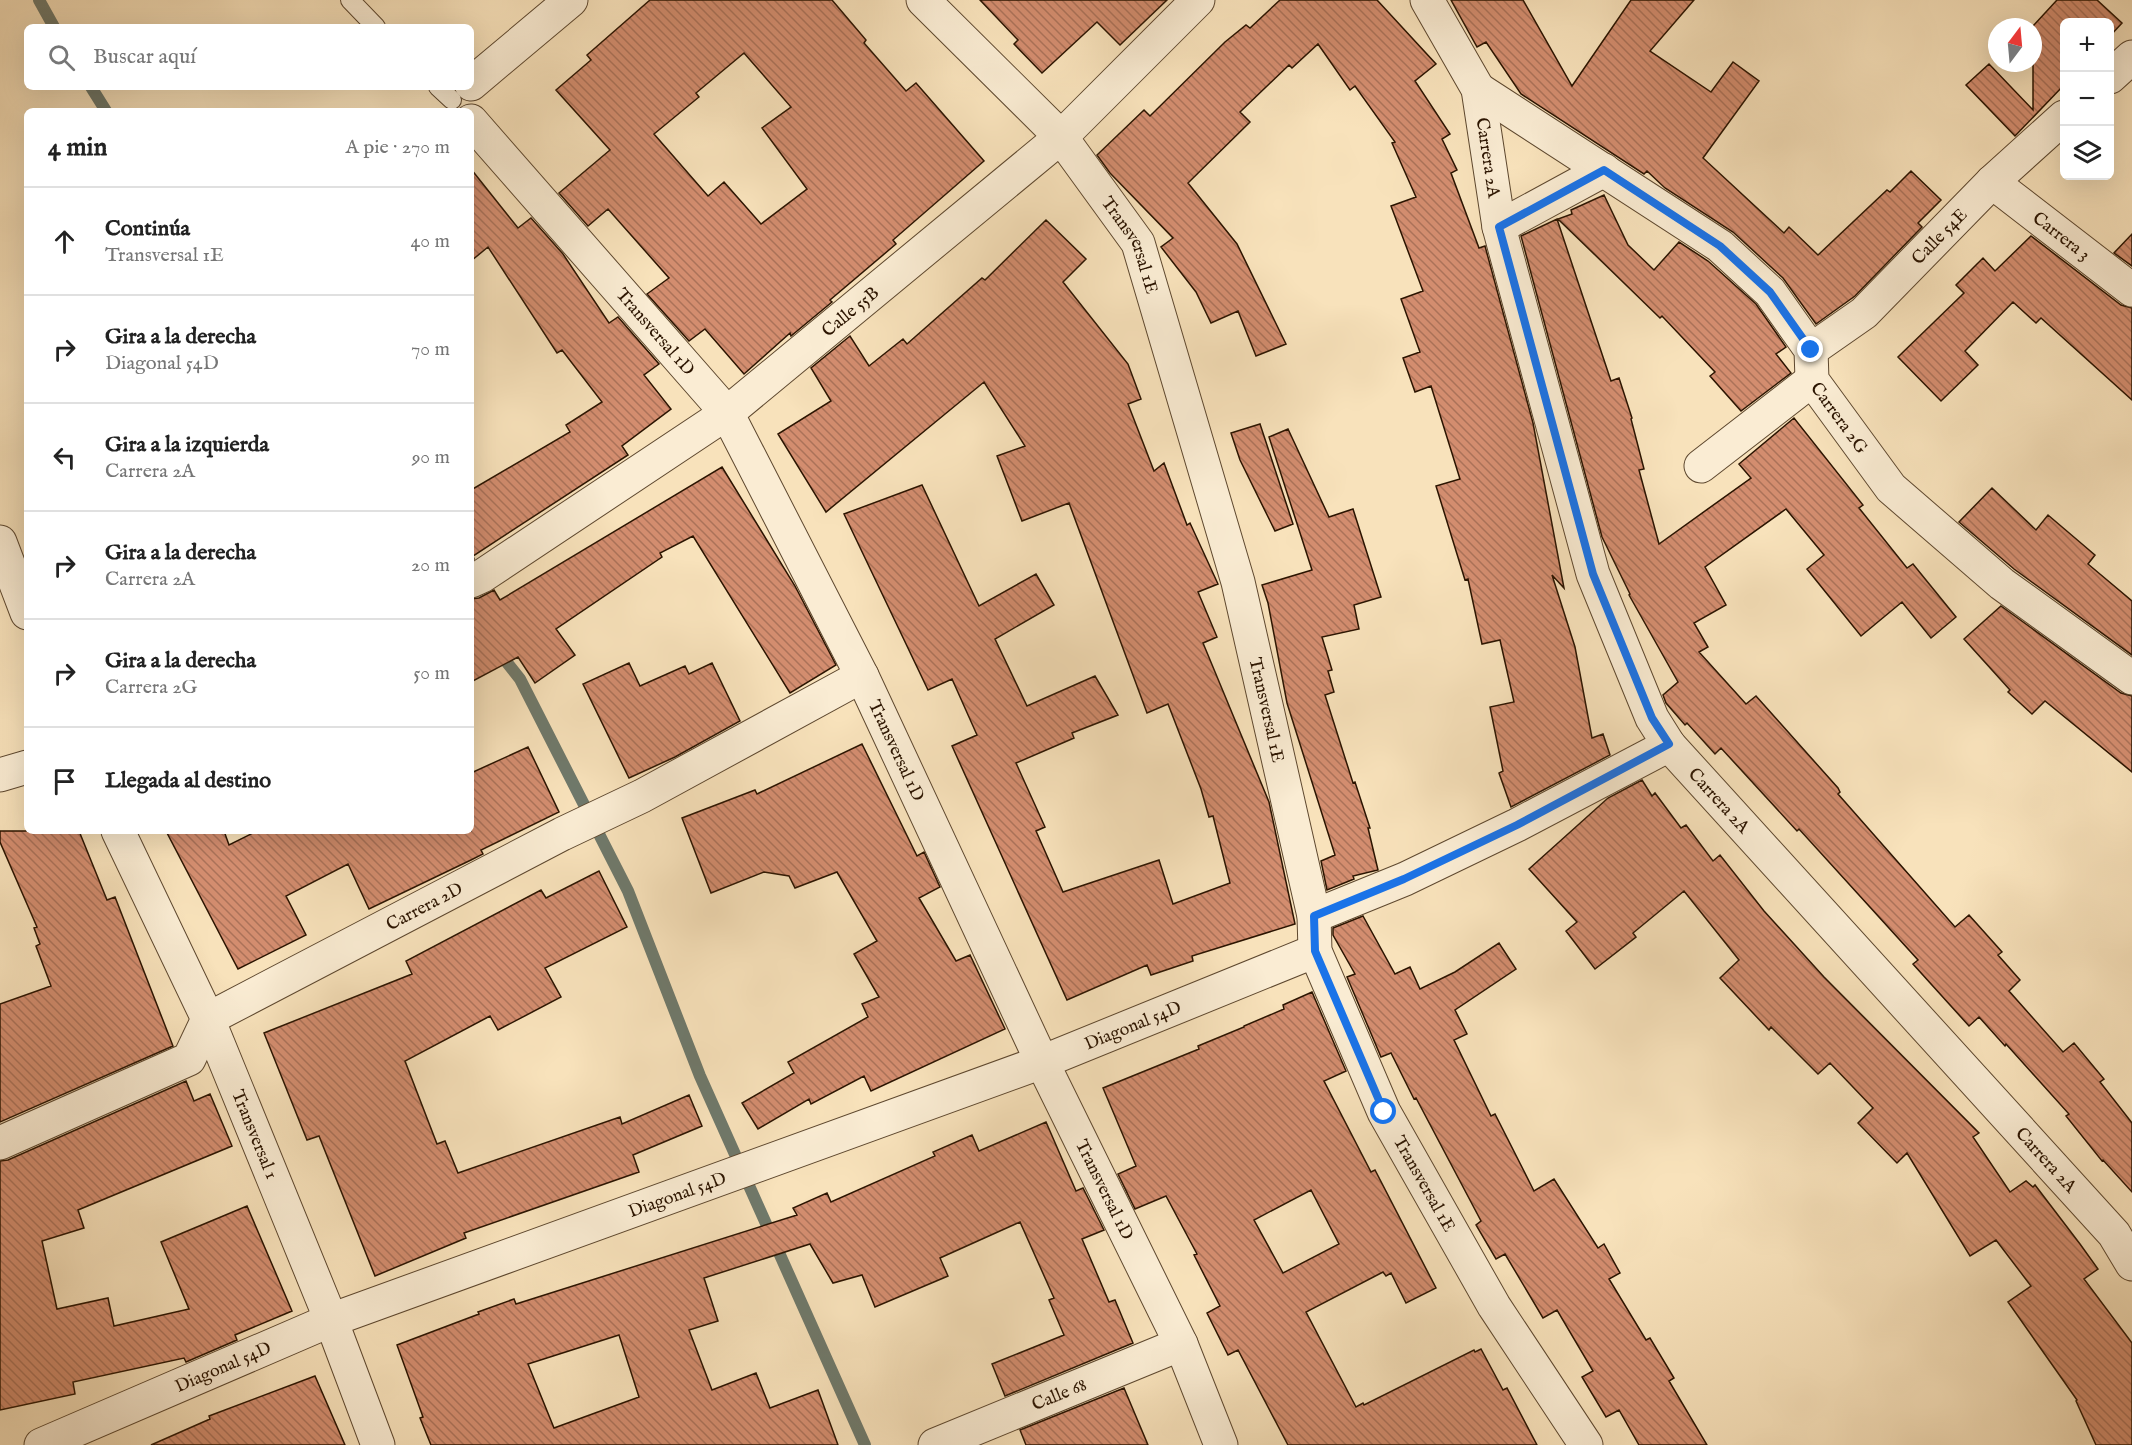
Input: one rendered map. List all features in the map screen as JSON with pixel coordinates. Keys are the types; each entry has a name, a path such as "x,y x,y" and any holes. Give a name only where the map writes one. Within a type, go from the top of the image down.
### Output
{"street":[{"path":"474,86 572,0"},
{"name":"Transversal 1E","path":"923,0 1060,137 1138,243 1238,582 1314,916 1315,951 1384,1112 1494,1306 1586,1445"},
{"name":"Calle 55B","path":"476,578 727,413 1060,137 1198,0"},
{"path":"1427,0 1478,89"},
{"path":"2114,73 2132,57"},
{"name":"Carrera 2G","path":"1478,89 1720,246 1770,292 1812,365 1891,488 2002,584 2132,678"},
{"name":"Carrera 2A","path":"1478,89 1499,227 1593,574 1652,718 1669,744 2114,1233 2132,1264"},
{"name":"Transversal 1D","path":"474,115 727,413 862,676 1042,1062 1181,1344 1221,1445"},
{"name":"Calle 54E","path":"1701,466 1812,365 1992,182 2060,121"},
{"name":"Carrera 2A","path":"1499,227 1604,170"},
{"name":"Carrera 3","path":"1992,182 2132,290"},
{"path":"0,542 24,605"},
{"name":"Carrera 2D","path":"208,1018 562,834 642,796 862,676"},
{"path":"1314,916 1404,879 1517,825 1669,744"},
{"path":"0,775 24,767"},
{"name":"Transversal 1","path":"119,834 208,1018 331,1320 378,1445"},
{"name":"Diagonal 54D","path":"41,1445 331,1320 1042,1062 1315,951"},
{"path":"0,1143 189,1059 208,1018"},
{"name":"Calle 68","path":"935,1445 1181,1344"}],"lane":[{"path":"350,0 373,24"}],"building":[{"path":"650,0 832,0 866,40 864,43 906,91 916,83 984,161 893,240 896,244 830,300 832,302 791,336 790,333 744,374 705,329 689,341 647,294 669,278 608,209 588,226 559,193 610,150 556,90 591,60 587,55","holes":["744,53 791,107 762,128 807,189 761,224 724,182 708,196 654,134 699,97 696,93"]},
{"path":"980,0 1167,0 1120,45 1097,22 1042,73 1014,44 1018,40"},
{"path":"1280,0 1377,0 1436,64 1415,81 1450,134 1442,139 1457,170 1451,173 1479,248 1485,246 1533,423 1564,588 1552,575 1575,647 1592,738 1603,734 1610,755 1511,807 1499,773 1503,771 1490,707 1514,702 1500,640 1482,644 1468,579 1465,580 1436,486 1460,479 1431,386 1415,392 1403,358 1420,352 1401,299 1423,291 1391,206 1416,197 1392,143 1395,142 1355,86 1350,90 1318,44 1292,68 1289,65 1240,112 1250,122 1188,183 1237,244 1286,344 1256,356 1238,311 1211,323 1196,292 1161,247 1173,238 1110,173 1097,155 1144,110 1150,116 1225,42 1246,25 1250,28"},
{"path":"1451,0 1523,0 1572,86 1631,0 1694,0 1650,51 1711,92 1733,62 1759,81 1703,158 1784,233 1789,227 1818,255 1887,190 1890,192 1911,171 1941,200 1918,223 1922,227 1855,296 1816,324 1783,278 1733,232 1665,188 1647,171 1644,174 1521,94 1486,42 1477,47"},
{"path":"2057,0 2097,0 2122,23 2114,32 2114,18 2060,18 2060,89 2015,136 1966,85 1988,65 1988,72 1997,72 2033,110 2033,72 2042,72 2040,18"},
{"path":"474,173 518,228 531,218 563,254 609,323 618,317 659,364 644,375 671,409 622,446 628,455 474,555 474,488 570,432 566,425 602,402 562,350 557,353 488,247 474,259"},
{"path":"1604,195 1628,245 1654,270 1679,242 1708,261 1756,304 1786,347 1776,354 1791,373 1741,411 1710,376 1715,372 1662,316 1660,318 1558,219 1572,214 1571,210"},
{"path":"1557,219 1611,381 1619,378 1632,418 1644,469 1639,470 1659,544 1751,478 1739,464 1794,418 1863,505 1859,508 1907,568 1913,564 1956,617 1931,638 1902,602 1861,636 1807,569 1824,555 1786,509 1705,567 1726,605 1694,623 1708,647 1699,652 1746,704 1756,696 1838,788 1840,792 1838,794 1955,927 1969,915 2002,952 1998,955 2020,980 2009,991 2063,1052 2074,1043 2104,1079 2100,1082 2132,1123 2132,1192 2102,1161 2066,1116 2069,1114 2006,1044 2005,1046 1979,1017 1969,1026 1913,964 1918,960 1799,829 1797,831 1721,748 1715,754 1666,703 1663,695 1678,682 1629,595 1602,537 1521,236"},
{"path":"1046,220 1086,259 1063,282 1128,364 1141,399 1128,404 1154,471 1164,463 1187,525 1190,523 1218,584 1198,592 1217,637 1203,643 1269,802 1295,924 1192,956 1193,961 1151,975 1147,965 1067,1000 952,746 977,735 952,679 928,690 844,514 922,485 979,606 1036,574 1054,605 995,639 1027,706 1095,676 1118,715 1072,733 1074,738 1016,763 1045,827 1036,831 1063,892 1159,860 1173,904 1230,883 1213,816 1209,817 1201,789 1168,704 1147,713 1069,503 1022,521 997,456 1025,446 984,382 826,512 778,434 831,401 811,368 850,336 869,366 903,339 907,344 982,278 985,280"},
{"path":"2132,234 2132,266 2114,253"},
{"path":"2031,236 2121,305 2132,308 2132,400 2041,318 2036,323 2013,302 1965,351 1978,365 1941,401 1898,357 1964,293 1956,285 1983,258 1995,271"},
{"path":"1260,424 1293,524 1275,531 1240,460 1231,433"},
{"path":"1288,429 1329,517 1353,509 1381,597 1354,605 1359,629 1322,637 1332,670 1328,671 1334,692 1325,695 1370,828 1368,828 1378,870 1353,876 1354,879 1327,890 1321,861 1335,855 1287,703 1268,603 1262,585 1312,570 1269,437"},
{"path":"722,467 795,586 836,665 790,693 693,536 660,553 662,557 556,629 575,655 535,683 518,657 474,680 474,599 494,590 500,600"},
{"path":"1992,488 2036,530 2048,515 2095,555 2088,564 2132,601 2132,655 2014,569 1959,522"},
{"path":"2001,606 2121,693 2132,696 2132,772 2045,701 2032,714 2008,692 2010,690 1964,639"},
{"path":"629,663 640,686 685,666 689,674 712,663 740,721 675,757 629,778 583,684"},
{"path":"862,744 917,856 924,852 940,887 919,898 956,961 970,955 1005,1029 871,1091 864,1076 811,1104 809,1099 758,1129 742,1103 794,1073 788,1062 868,1017 862,1004 879,997 854,954 877,941 837,872 795,888 789,876 764,872 711,893 682,818 755,790 757,794"},
{"path":"528,747 559,812 481,850 483,854 369,909 348,864 286,896 306,935 238,969 168,834 225,834 229,845 251,834 474,834 474,772"},
{"path":"1642,780 1652,796 1655,793 1681,828 1686,825 1713,861 1720,855 1764,911 1824,977 1979,1133 1973,1137 2010,1192 2026,1181 2033,1187 2035,1185 2080,1244 2098,1269 2084,1279 2132,1343 2132,1445 2096,1445 2077,1400 2008,1302 2031,1286 1996,1240 1970,1256 1907,1153 1897,1163 1858,1123 1873,1108 1830,1063 1818,1074 1771,1027 1769,1030 1720,978 1739,960 1684,891 1633,933 1636,937 1595,969 1566,931 1577,922 1529,869 1608,798"},
{"path":"0,831 24,831 24,834 80,834 107,900 115,897 173,1046 0,1122 0,1004 51,986 36,946 40,944 34,928 37,927 0,842"},
{"path":"599,871 627,927 545,968 561,997 498,1030 490,1016 405,1061 437,1144 445,1141 458,1173 620,1117 622,1124 689,1095 702,1126 633,1155 639,1172 464,1233 466,1238 375,1276 319,1136 307,1140 264,1033 412,974 406,961 541,890 546,898"},
{"path":"1363,916 1395,974 1410,967 1420,989 1455,972 1499,943 1516,969 1455,1010 1467,1034 1454,1040 1491,1116 1495,1114 1534,1191 1554,1179 1598,1248 1604,1244 1620,1273 1609,1279 1646,1340 1650,1338 1674,1378 1669,1381 1707,1445 1639,1445 1619,1410 1606,1417 1582,1377 1593,1371 1557,1310 1543,1318 1505,1254 1496,1259 1476,1225 1481,1221 1391,1053 1381,1057 1347,977 1355,974 1333,935 1333,928"},
{"path":"1312,992 1346,1071 1324,1081 1371,1172 1375,1170 1436,1288 1406,1303 1391,1273 1386,1276 1383,1272 1306,1312 1356,1407 1474,1350 1475,1352 1481,1349 1503,1390 1507,1388 1537,1445 1288,1445 1238,1350 1228,1355 1207,1313 1220,1306 1194,1255 1197,1254 1166,1196 1135,1209 1118,1174 1136,1166 1103,1088 1199,1049 1198,1046 1284,1009 1283,1005","holes":["1311,1190 1339,1244 1283,1273 1254,1220"]},
{"path":"186,1081 194,1101 210,1094 232,1146 78,1210 84,1228 42,1241 57,1309 108,1298 114,1326 189,1309 161,1242 247,1206 292,1311 235,1335 237,1340 186,1362 184,1358 73,1382 75,1394 0,1410 0,1161 8,1160"},
{"path":"1046,1122 1076,1191 1083,1188 1104,1230 1082,1239 1109,1302 1115,1300 1133,1343 1005,1396 992,1364 1064,1335 1049,1300 1054,1298 1020,1222 940,1258 948,1276 875,1307 862,1275 833,1283 810,1244 704,1278 718,1321 689,1330 712,1390 756,1373 770,1408 818,1390 838,1445 431,1445 397,1345 514,1299 516,1304 797,1215 793,1208 827,1193 831,1202 935,1156 933,1152 972,1135 979,1151","holes":["619,1335 639,1397 554,1428 528,1364"]},
{"path":"315,1376 345,1445 151,1445 210,1419 209,1416"},
{"path":"1124,1388 1148,1445 1026,1445 1020,1430"}],"waterway":[{"path":"39,0 52,24"},
{"path":"93,90 104,108"},
{"path":"497,650 520,679 628,891 700,1076 865,1445"}],"route":[{"path":"1384,1112 1315,951 1314,916 1404,879 1517,825 1669,744 1652,718 1593,574 1499,227 1604,170 1720,246 1770,292 1811,350"}]}
